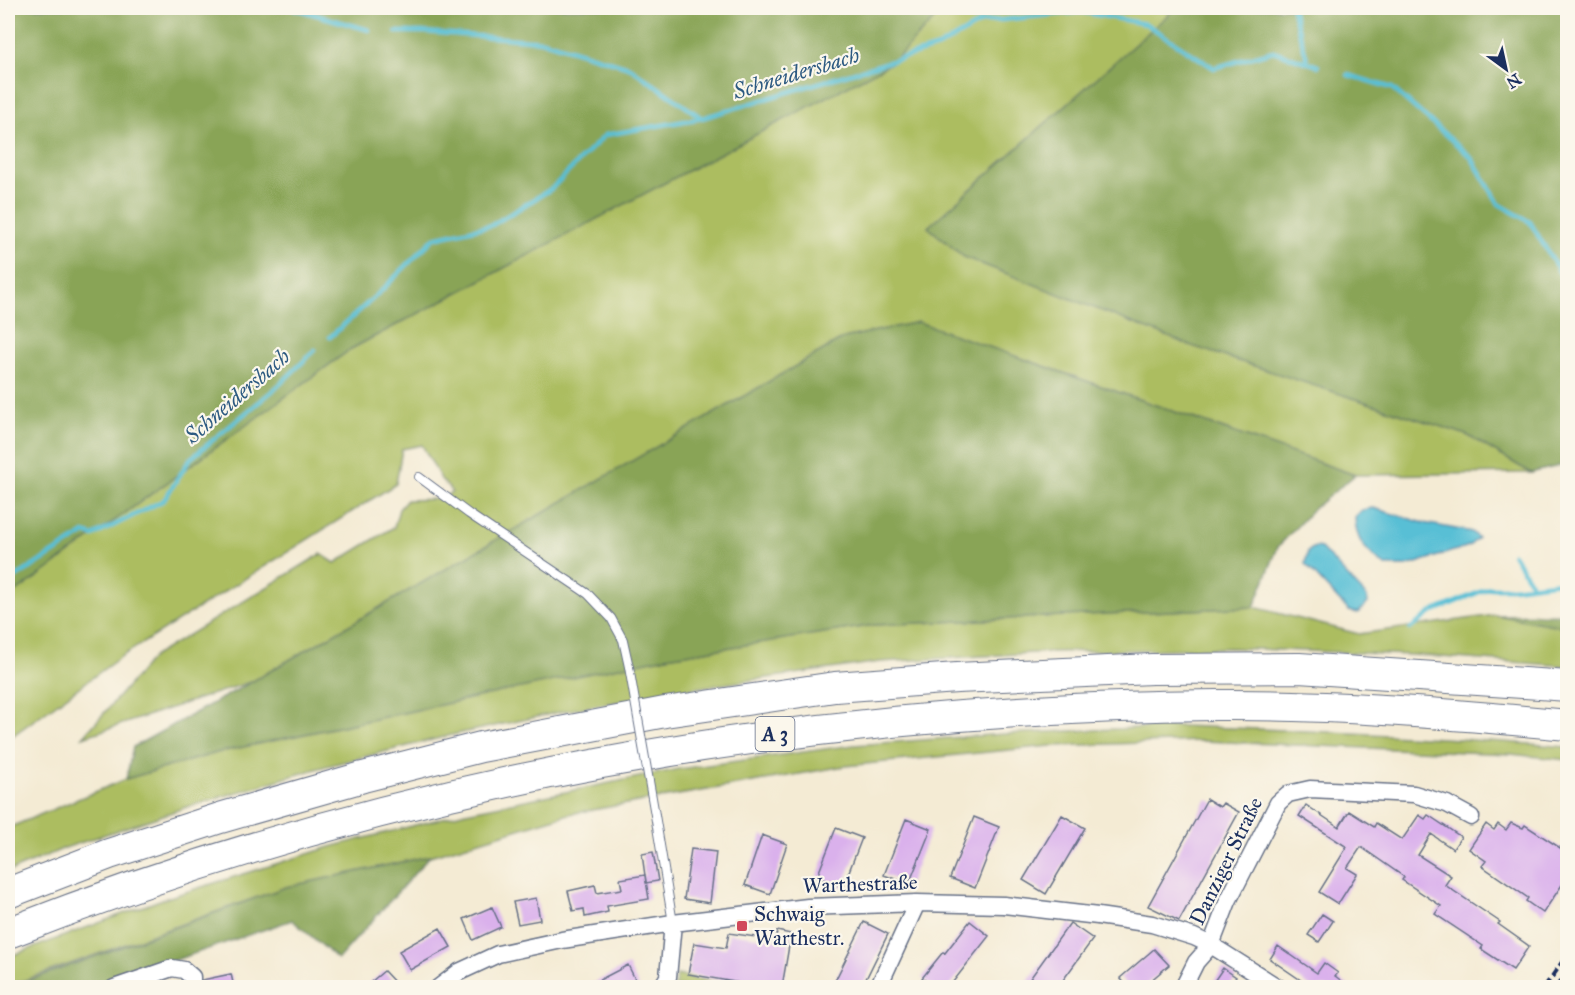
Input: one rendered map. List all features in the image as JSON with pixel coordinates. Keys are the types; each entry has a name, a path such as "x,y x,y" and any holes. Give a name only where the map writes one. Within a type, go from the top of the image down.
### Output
{"highway":[{"name":"A 3","path":"8,893 109,854 220,818 363,777 481,747 665,712 835,687 957,678 1174,668 1299,668 1568,686"},
{"name":"A 3","path":"8,933 86,902 207,862 392,808 575,768 745,738 898,720 1059,709 1220,705 1423,711 1568,725"}],"street":[{"name":"Danziger Straße","path":"1183,987 1196,962 1211,945 1233,891 1278,804 1288,794 1310,789 1414,794 1447,804 1471,817"},
{"name":"Warthestraße","path":"438,987 459,972 498,954 562,940 673,923 808,907 917,903 1004,905 1152,924 1194,937 1211,945 1279,987"},
{"path":"878,987 917,903"},
{"path":"661,987 668,977 673,923"},
{"path":"114,987 172,968 184,970 192,977 192,987"}],"lane":[{"path":"419,477 494,532 588,594 611,618 623,640 673,923"}],"green space":[{"path":"8,8 945,8 893,62 351,349 8,598"},
{"path":"945,8 1176,8 928,227 964,257 1190,345 1467,435 1531,473 1355,475 918,322 844,338 253,681 83,737 154,656 321,554 335,563 394,527 399,509 407,500 441,499 452,492 441,479 422,445 402,449 396,484 122,656 8,739 8,598 351,349 893,62"},
{"path":"1176,8 1567,8 1567,464 1531,473 1467,435 1189,345 964,257 928,227"},
{"path":"918,322 1355,475 1312,510 1278,547 1254,607 875,625 666,657 220,752 126,779 133,747 253,681 844,338"},
{"path":"1254,607 1359,634 1495,615 1567,627 1567,666 1413,655 1230,648 1050,652 880,662 696,688 565,711 452,735 323,767 187,807 65,848 8,872 8,828 126,779 220,752 666,657 875,625"},
{"path":"1567,612 1567,627 1495,615 1561,614"},
{"path":"1181,726 1423,737 1567,747 1567,760 1511,754 1202,741 1051,746 845,766 569,814 430,856 286,887 8,986 8,957 160,900 330,847 466,812 679,769 854,745 1004,734"},
{"path":"430,856 338,959 292,920 97,987 8,988 286,887"},
{"path":"677,975 739,987 675,987"}],"water":[{"path":"1373,508 1424,523 1472,532 1478,538 1469,546 1407,566 1385,566 1363,546 1357,534 1355,517 1362,510"},
{"path":"1315,547 1321,548 1367,597 1368,603 1358,613 1349,611 1305,564 1308,551"}],"building":[{"path":"1207,799 1220,807 1223,803 1239,812 1179,921 1148,906"},
{"path":"1306,805 1339,827 1349,811 1374,827 1376,823 1402,840 1419,815 1425,819 1428,815 1461,837 1453,849 1431,834 1418,855 1451,876 1445,885 1500,922 1498,924 1529,946 1513,970 1481,949 1483,946 1435,914 1441,906 1402,880 1404,877 1361,847 1347,868 1357,874 1338,904 1319,892 1347,847 1299,816"},
{"path":"1062,815 1085,828 1046,894 1023,880"},
{"path":"974,817 999,827 975,888 950,878"},
{"path":"906,819 931,829 909,884 884,875"},
{"path":"1511,823 1523,828 1525,825 1568,853 1568,876 1543,913 1526,901 1528,898 1482,866 1486,861 1469,849 1486,824 1494,830 1498,824 1506,830"},
{"path":"836,828 862,838 843,887 817,877"},
{"path":"762,835 787,844 770,894 745,885"},
{"path":"691,849 716,852 710,903 684,899"},
{"path":"653,852 658,881 646,883 642,854"},
{"path":"645,875 649,899 607,906 608,912 585,917 584,909 573,911 568,891 595,885 597,893 622,889 620,879"},
{"path":"536,898 540,920 518,924 513,902"},
{"path":"492,907 501,927 473,940 464,919"},
{"path":"1322,914 1333,921 1319,942 1308,935"},
{"path":"970,921 989,936 949,987 934,987 922,978"},
{"path":"864,922 888,934 862,987 832,987"},
{"path":"1070,923 1093,939 1058,987 1024,987"},
{"path":"440,928 451,947 410,970 399,951"},
{"path":"777,931 791,934 782,987 746,984 688,974 694,943 726,948 729,933 776,940"},
{"path":"1278,946 1317,973 1324,963 1338,973 1335,976 1350,987 1311,987 1270,959"},
{"path":"1154,949 1169,965 1143,987 1128,987 1120,978"},
{"path":"628,965 639,987 586,987"},
{"path":"1223,968 1236,977 1229,987 1210,987"},
{"path":"384,971 399,987 365,987"},
{"path":"231,974 234,987 202,987 202,980"}],"waterway":[{"path":"292,8 369,30"},
{"path":"1292,8 1308,62"},
{"name":"Schneidersbach","path":"330,337 379,293 434,238 492,225 551,189 605,135 702,118 938,47 982,22 1081,12 1146,24 1214,68 1273,51 1318,66"},
{"path":"396,32 543,41 629,67 702,118"},
{"name":"Schneidersbach","path":"1348,75 1392,88 1471,157 1499,204 1530,222 1568,286"},
{"name":"Schneidersbach","path":"8,582 85,533 93,536 164,500 190,459 277,387 315,350"},
{"path":"1513,554 1532,585"},
{"path":"1410,629 1432,612 1489,588 1513,588 1568,581"}],"railway":[{"path":"1544,988 1568,954"},
{"path":"1556,988 1568,970"}],"place":[{"name":"Schwaig Warthestr.","path":"742,926"}]}
